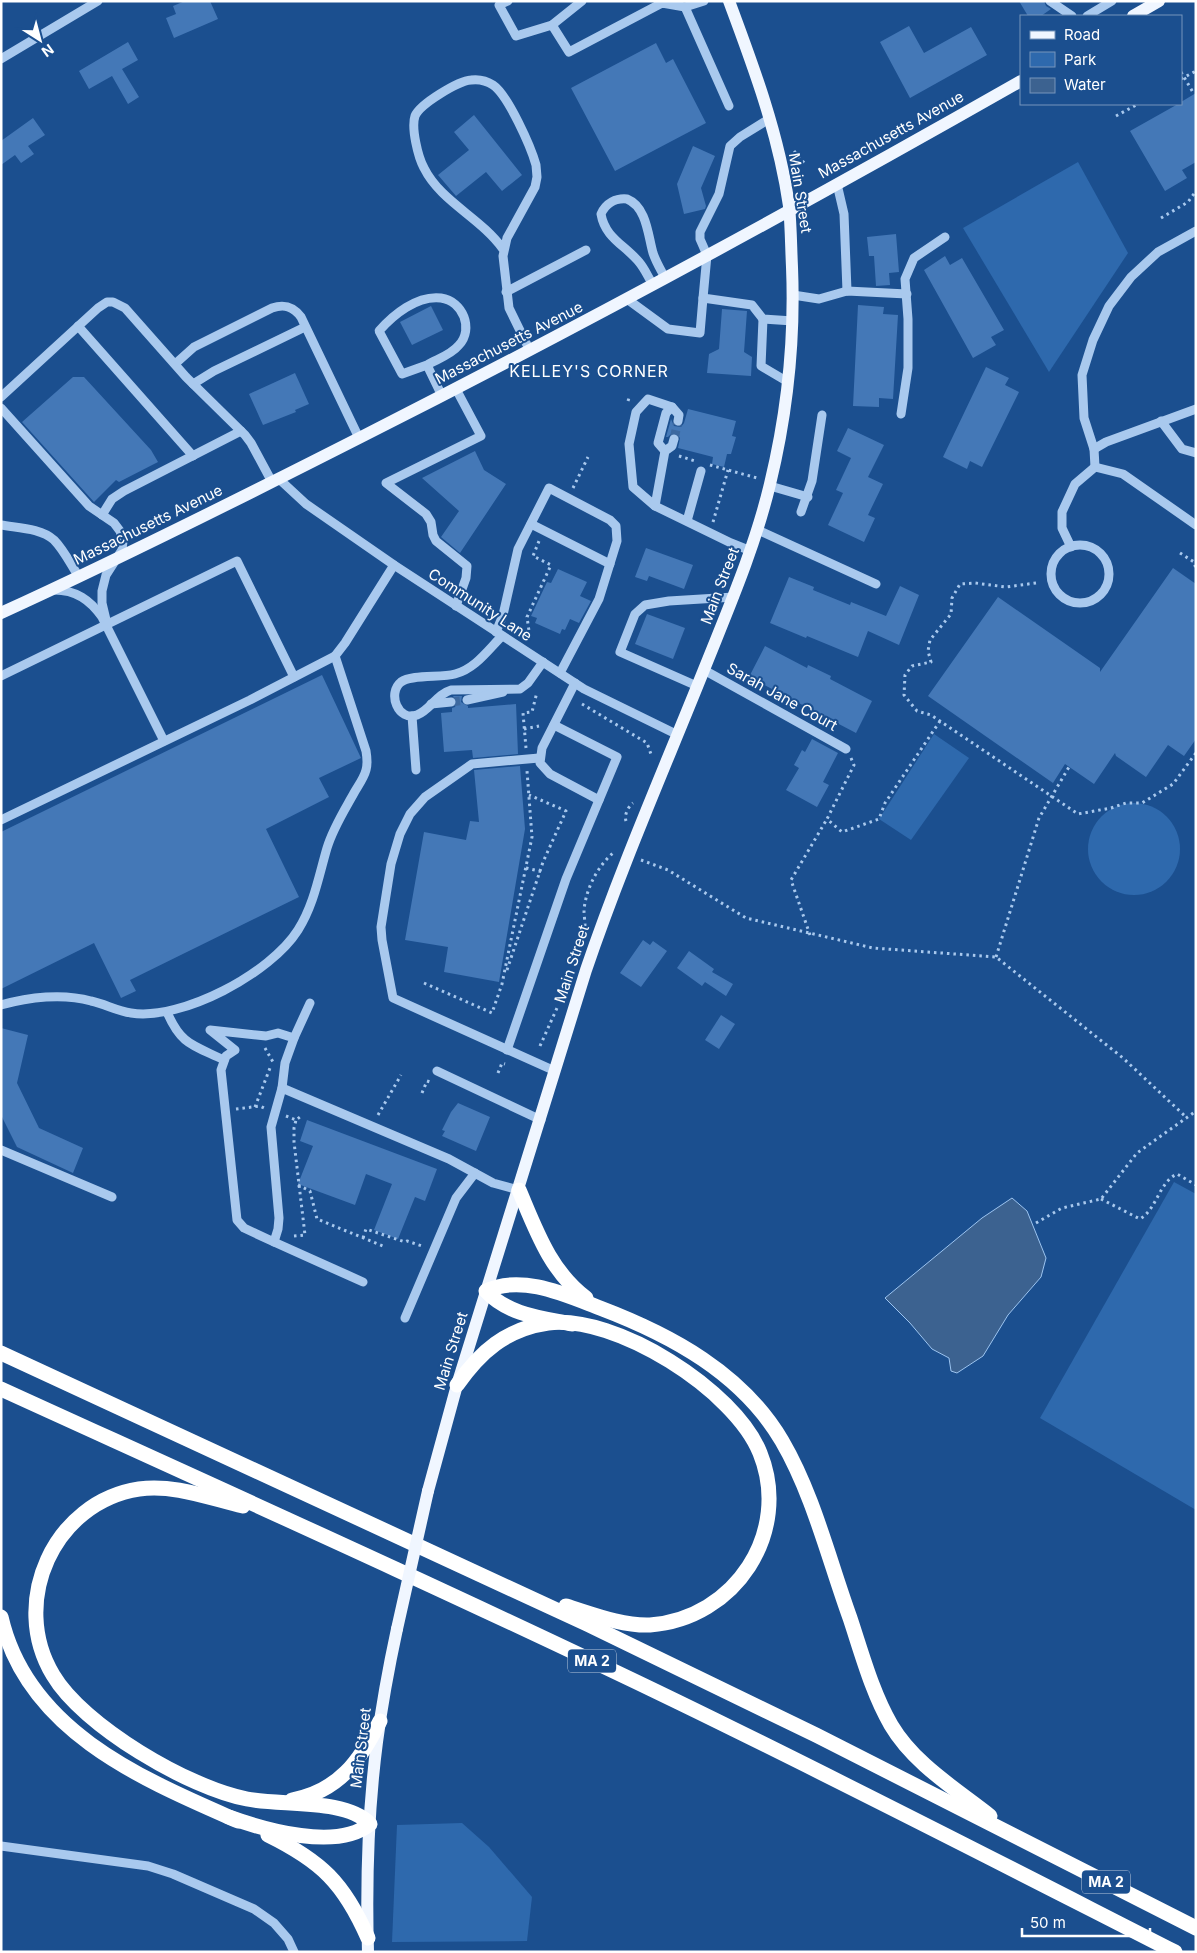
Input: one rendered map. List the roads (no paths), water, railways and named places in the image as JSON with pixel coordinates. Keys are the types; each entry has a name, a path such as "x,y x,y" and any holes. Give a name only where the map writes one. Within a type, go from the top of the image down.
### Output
{"highway":[{"path":"519,1190 542,1243 563,1278 586,1299 609,1311"},
{"path":"486,1291 504,1284 527,1286 566,1295 609,1311 654,1330 698,1355 737,1387 768,1421 791,1458 805,1492 875,1691 890,1724 901,1740 925,1764 1017,1837"},
{"path":"486,1291 506,1307 534,1316 615,1335 660,1356 700,1382 726,1405 751,1436 763,1461 770,1498 767,1523 757,1553 735,1585 705,1608 674,1620 650,1624 625,1622 517,1591"},
{"path":"457,1385 480,1355 508,1336 550,1323 572,1324"},
{"name":"MA 2","path":"1,1353 517,1591 808,1731 1196,1928"},
{"name":"MA 2","path":"1,1388 280,1515 733,1728 1175,1952"},
{"path":"229,1817 266,1829 310,1836 345,1835 370,1824 360,1815 346,1810 272,1803 231,1796 195,1781 133,1747 89,1715 61,1688 49,1668 39,1643 35,1608 38,1585 43,1569 59,1539 84,1512 118,1494 146,1488 172,1489 280,1515"},
{"path":"1,1617 12,1650 26,1679 46,1705 73,1731 137,1775 168,1791 229,1817 309,1857 323,1868 349,1901 368,1945"},
{"path":"272,1803 306,1796 346,1774 361,1756 380,1721"}],"main road":[{"name":"Main Street","path":"368,1945 370,1824 380,1721 397,1629 428,1491 457,1385 584,977 608,908 751,551 770,486 777,453 788,382 793,321 789,210 783,173 760,86 730,1"},
{"path":"1135,15 1160,1"},
{"name":"Massachusetts Avenue","path":"1,612 52,590 276,481 530,351 837,184 1020,82"}],"street":[{"path":"1,59 98,1"},
{"path":"501,3 516,36 552,25 582,1"},
{"path":"552,25 569,52 662,3 685,7 704,1"},
{"path":"1050,1 1071,15"},
{"path":"1089,15 1112,1"},
{"path":"685,7 729,106"},
{"path":"503,249 481,224 437,188 422,166 418,152 414,128 417,114 428,103 459,84 471,80 489,83 502,94 536,165 537,177 535,187 503,249 506,292 511,314 530,351"},
{"path":"627,299 668,329 700,333 707,255 700,239 700,232 719,194 730,146 740,137 769,119"},
{"path":"837,184 844,214 847,291"},
{"path":"653,285 640,263 618,244 606,228 601,214 609,204 620,199 628,199 637,207 647,226 655,259 665,278"},
{"path":"1095,467 1094,449 1084,418 1082,375 1093,340 1109,306 1131,277 1158,252 1196,231"},
{"path":"901,414 908,368 905,279 914,258 945,237"},
{"path":"506,292 586,250"},
{"path":"793,295 819,299 847,291 906,294"},
{"path":"432,298 445,299 456,306 462,313 466,322 467,333 461,344 454,350 426,365 402,374 378,332 393,317 416,303 432,298"},
{"path":"703,298 752,305 763,320 761,366 788,382"},
{"name":"Community Lane","path":"78,326 102,304 116,302 129,312 193,384 241,431 276,481 394,565 575,683 678,736"},
{"path":"175,364 194,347 277,306 285,305 294,309 305,327 359,438"},
{"path":"763,320 793,321"},
{"path":"1,397 78,326 193,456"},
{"path":"193,384 214,371 305,327"},
{"path":"426,365 442,396"},
{"path":"456,388 480,436 386,484 426,514 431,522 436,541 467,566 468,573 456,606"},
{"path":"678,421 678,415 672,407 648,399 636,412 629,450 633,486 655,506 751,551"},
{"path":"669,453 658,443 666,413 672,407"},
{"path":"1,408 89,506 118,527 122,535 123,546 117,559 109,569 103,587 102,603 107,624"},
{"path":"1094,449 1106,442 1196,409"},
{"path":"801,512 808,498 812,482 822,415"},
{"path":"1161,421 1182,448 1196,453"},
{"path":"102,515 112,500 120,493 241,431"},
{"path":"655,506 674,439"},
{"path":"1095,467 1123,474 1196,524"},
{"path":"1071,547 1062,528 1062,512 1075,484 1095,467"},
{"path":"687,521 701,471"},
{"path":"770,486 808,498"},
{"path":"513,690 451,690 442,694 421,712 412,716 402,712 395,701 396,688 402,682 410,679 451,675 460,672 476,663 499,634 518,549 549,488 610,520 616,526 617,541 599,599 560,673"},
{"path":"530,524 610,564"},
{"path":"1,526 42,532 58,545 79,577"},
{"path":"758,530 876,584"},
{"path":"1080,545 1098,551 1108,567 1107,586 1102,594 1094,599 1085,602 1067,600 1059,594 1054,586 1052,567 1062,552 1071,547 1080,545"},
{"path":"1,676 237,562 294,677"},
{"path":"1,820 335,656 394,565"},
{"path":"52,590 66,590 79,594 98,611 107,624 164,741"},
{"path":"697,686 620,652 635,614 645,605 669,601 734,596"},
{"path":"1,1005 29,999 65,997 92,1001 131,1013 168,1012 231,986 259,968 289,942 307,914 332,835 364,776 367,763 366,751 335,656"},
{"path":"467,700 520,689 526,685 543,662"},
{"name":"Sarah Jane Court","path":"704,670 846,749"},
{"path":"575,683 542,748 539,758 542,767 550,774 599,800"},
{"path":"431,704 451,702"},
{"path":"412,716 416,770"},
{"path":"507,1050 566,879 617,757 554,725"},
{"path":"539,758 476,763 467,766 419,803 406,819 400,834 388,877 381,933 393,998 555,1071"},
{"path":"274,1242 279,1218 271,1127 282,1088 285,1063 310,1003"},
{"path":"168,1012 176,1031 183,1039 224,1060"},
{"path":"294,1038 278,1033 266,1036 210,1030 235,1050 224,1060 221,1070 237,1220 244,1228 363,1282"},
{"path":"437,1071 541,1120"},
{"path":"282,1088 449,1158 494,1183 519,1190"},
{"path":"1,1150 112,1197"},
{"path":"405,1318 456,1198 475,1173"},
{"path":"1,1846 148,1866 173,1874 254,1909 274,1924 288,1940 294,1952"}],"water":[{"path":"1012,1198 1027,1211 1046,1258 1041,1277 1008,1315 983,1356 957,1373 951,1371 949,1358 932,1349 885,1298 982,1218"}],"tunnel":[{"path":"674,439 678,421"},
{"path":"451,702 467,700"}],"district":[{"name":"KELLEY'S CORNER","path":"589,371"}]}
